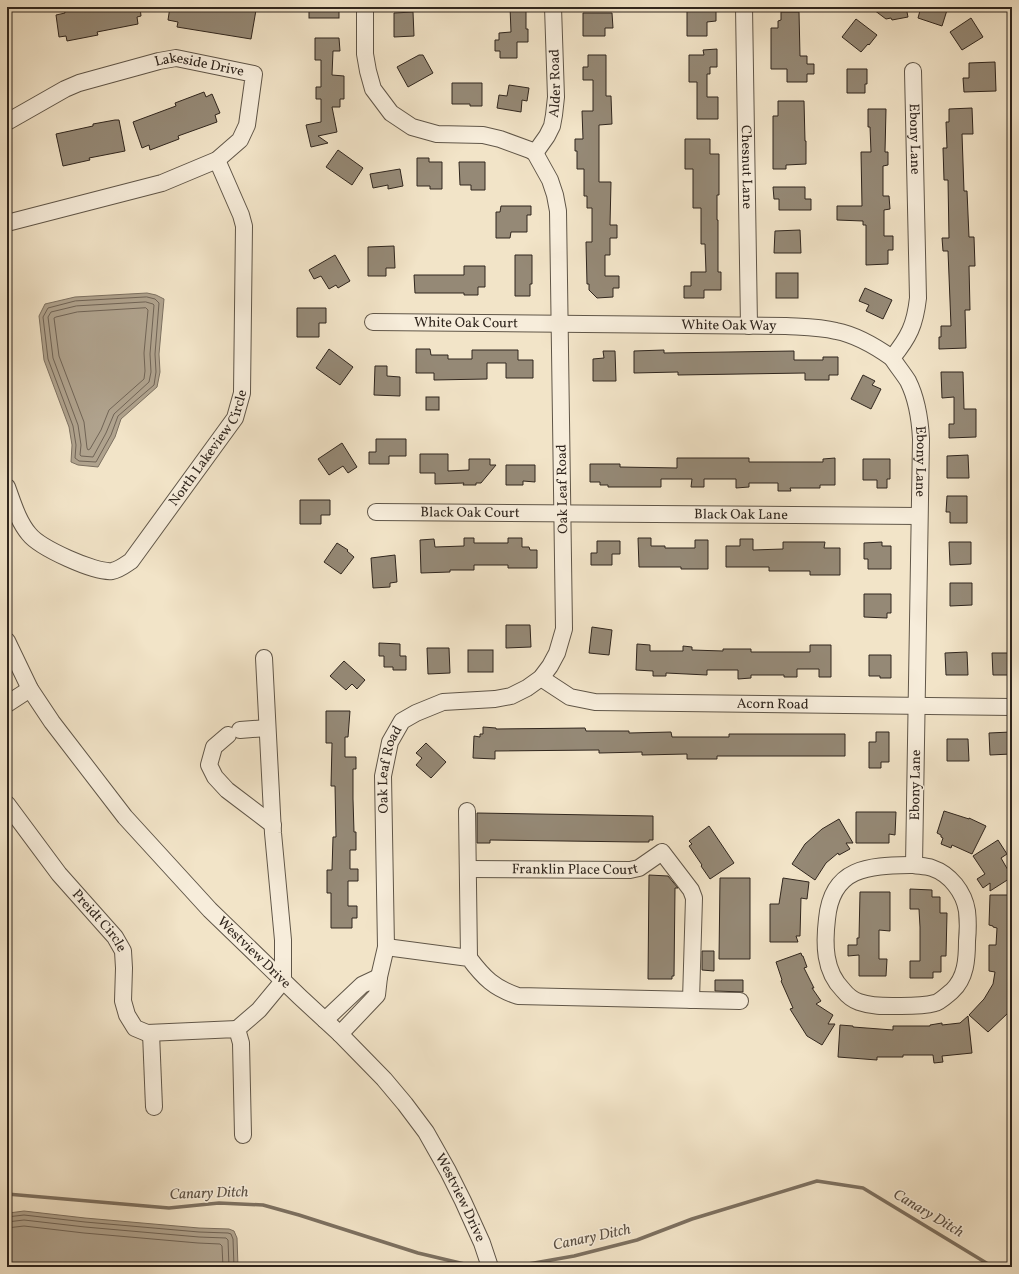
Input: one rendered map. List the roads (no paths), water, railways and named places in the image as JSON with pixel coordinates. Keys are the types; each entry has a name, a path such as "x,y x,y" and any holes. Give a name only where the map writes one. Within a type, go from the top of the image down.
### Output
{"street":[{"path":"365,7 365,54 368,71 374,89 391,113 412,127 437,134 483,135 500,139 534,153"},
{"name":"Alder Road","path":"534,153 547,136 552,126 554,114 556,97 553,7"},
{"name":"Chesnut Lane","path":"744,7 749,326"},
{"name":"Lakeside Drive","path":"7,122 65,89 80,83 159,61 176,58 254,74 247,125 240,140 217,160 162,183 7,222"},
{"name":"Ebony Lane","path":"913,71 918,298 916,316 912,328 905,342 892,358 908,382 914,397 920,418 921,438 914,865"},
{"name":"Oak Leaf Road","path":"340,1034 377,995 379,977 386,947 383,776 390,742 402,721 416,713 443,702 495,699 511,696 527,688 541,678 550,666 557,653 564,629 558,212 555,195 550,180 534,153"},
{"name":"North Lakeview Circle","path":"7,487 21,523 30,536 46,547 90,568 101,571 112,571 123,567 131,561 235,418 242,393 244,226 241,215 217,160"},
{"name":"White Oak Court","path":"373,322 560,324"},
{"name":"White Oak Way","path":"560,324 786,326 835,330 862,339 892,358"},
{"name":"Black Oak Court","path":"376,512 563,513"},
{"name":"Black Oak Lane","path":"563,513 919,516"},
{"name":"Westview Drive","path":"7,641 30,689 52,722 125,817 210,910 340,1034 384,1079 426,1132 463,1201 482,1244 490,1267"},
{"path":"243,1135 241,1043 237,1029 259,1010 283,981 283,940 273,825 264,658"},
{"name":"Acorn Road","path":"541,678 570,697 595,702 1012,707"},
{"path":"7,704 30,689"},
{"path":"267,728 234,732 214,747 209,765 215,777 227,790 273,825"},
{"name":"Preidt Circle","path":"7,804 59,874 115,936 122,950 124,968 123,1001 127,1015 135,1028 147,1033 237,1029"},
{"path":"467,811 469,958 479,972 491,984 504,992 518,996 740,1001"},
{"name":"Franklin Place Court","path":"468,869 630,870 639,868 662,852 691,890 694,898 691,1000"},
{"path":"914,865 934,869 946,876 955,884 962,896 967,909 968,925 965,968 960,980 953,990 936,1003 877,1006 858,1002 838,986 827,964 826,921 829,902 843,880 853,873 877,866 914,865"},
{"path":"386,947 469,958"},
{"path":"325,1020 362,985 379,977"},
{"path":"151,1033 154,1108"}],"water":[{"path":"147,293 164,299 159,354 160,372 157,387 121,419 115,437 98,467 78,465 71,462 72,445 69,427 44,360 39,316 45,304 75,297"},
{"path":"24,1211 85,1218 199,1228 229,1229 234,1231 237,1238 238,1267 7,1267 7,1214"}],"waterway":[{"name":"Canary Ditch","path":"493,1267 517,1266 574,1256 637,1240 692,1219 817,1181 863,1188 993,1267"},
{"name":"Canary Ditch","path":"7,1194 169,1208 219,1203 263,1205 418,1253 477,1267 485,1267"}]}
